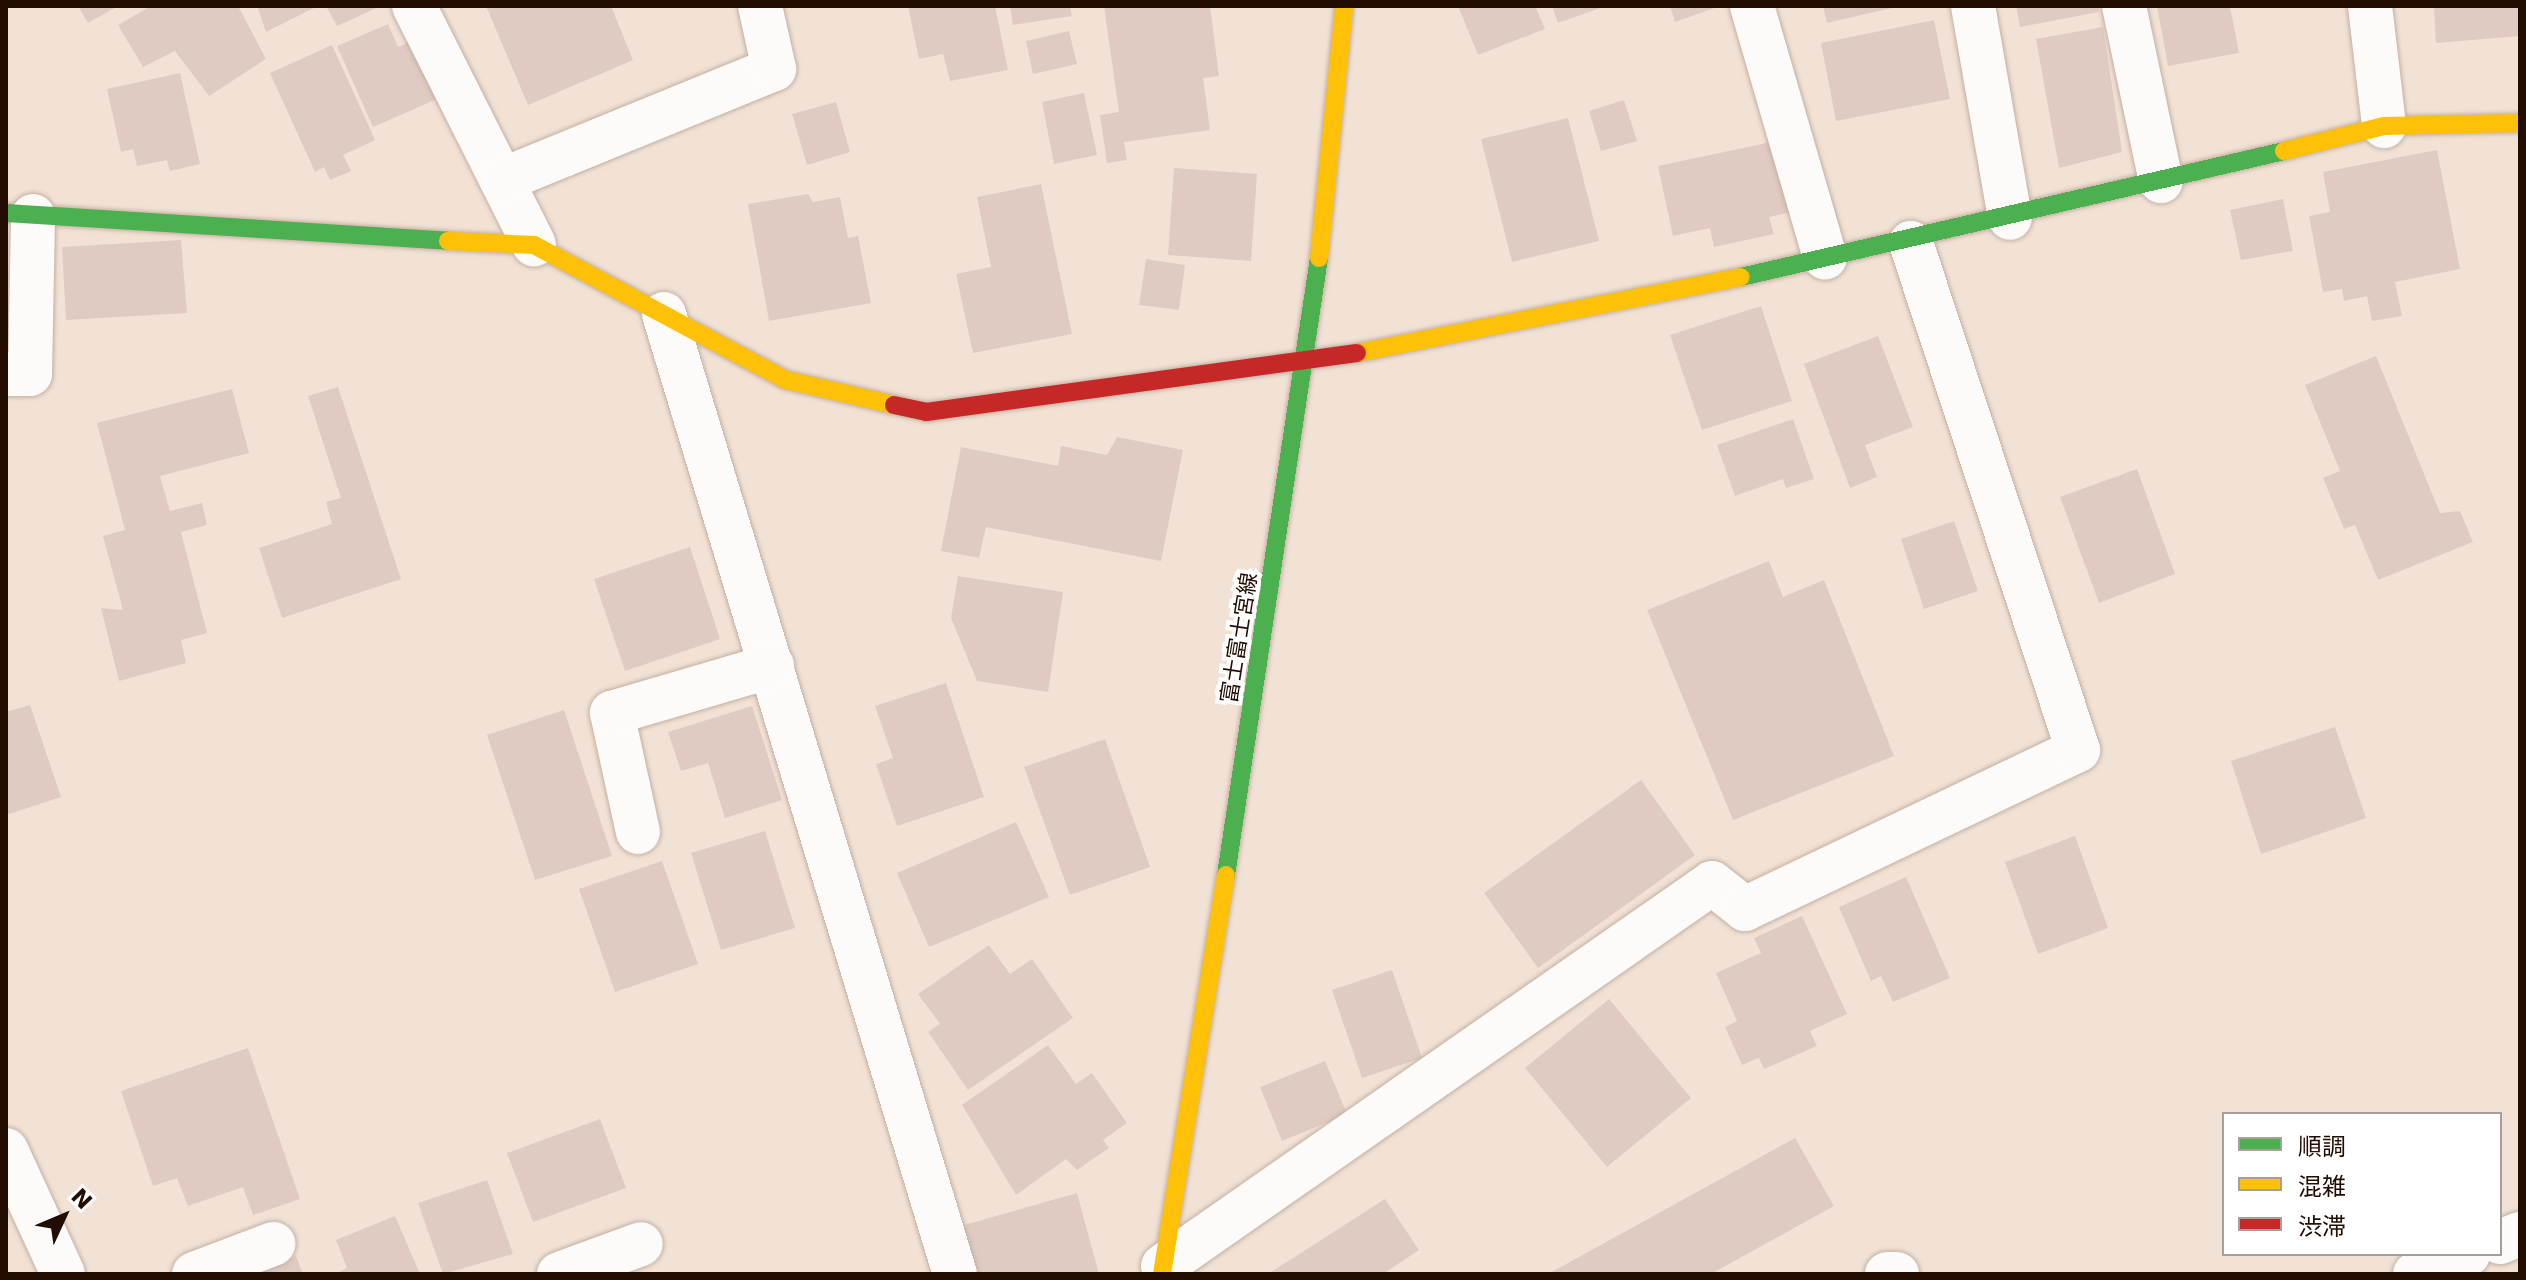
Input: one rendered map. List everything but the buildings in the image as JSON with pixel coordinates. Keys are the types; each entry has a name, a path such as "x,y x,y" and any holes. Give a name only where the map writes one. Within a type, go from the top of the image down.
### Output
{"street":[{"path":"414,6 534,245"},
{"path":"502,180 774,69 760,6"},
{"name":"富士富士宮線","path":"1162,1270 1308,363 1344,6"},
{"path":"1752,6 1825,258"},
{"path":"1973,6 2010,218"},
{"path":"2124,6 2161,181"},
{"path":"2370,6 2384,126"},
{"path":"6,374 30,374 20,214 534,245 786,380 926,412 1308,363 1911,243 2384,126 2520,123"},
{"path":"1162,1270 1712,883 1745,909 2078,750 1911,243"},
{"path":"664,314 955,1274"},
{"path":"638,832 612,713 772,666"},
{"path":"6,1150 63,1274"},
{"path":"194,1274 273,1244"},
{"path":"559,1274 641,1244"},
{"path":"2415,1274 2463,1256"},
{"path":"1887,1274 1897,1274"}],"traffic: fast":[{"path":"1741,277 2284,151"},
{"path":"6,213 448,241"},
{"path":"1226,875 1319,258"}],"traffic: slow":[{"path":"1319,258 1344,6"},
{"path":"2284,151 2384,126 2520,123"},
{"path":"448,241 534,245 786,380 894,405"},
{"path":"1357,353 1741,277"},
{"path":"1162,1274 1226,875"}],"traffic: jam":[{"path":"894,405 926,412 1357,353"}]}
